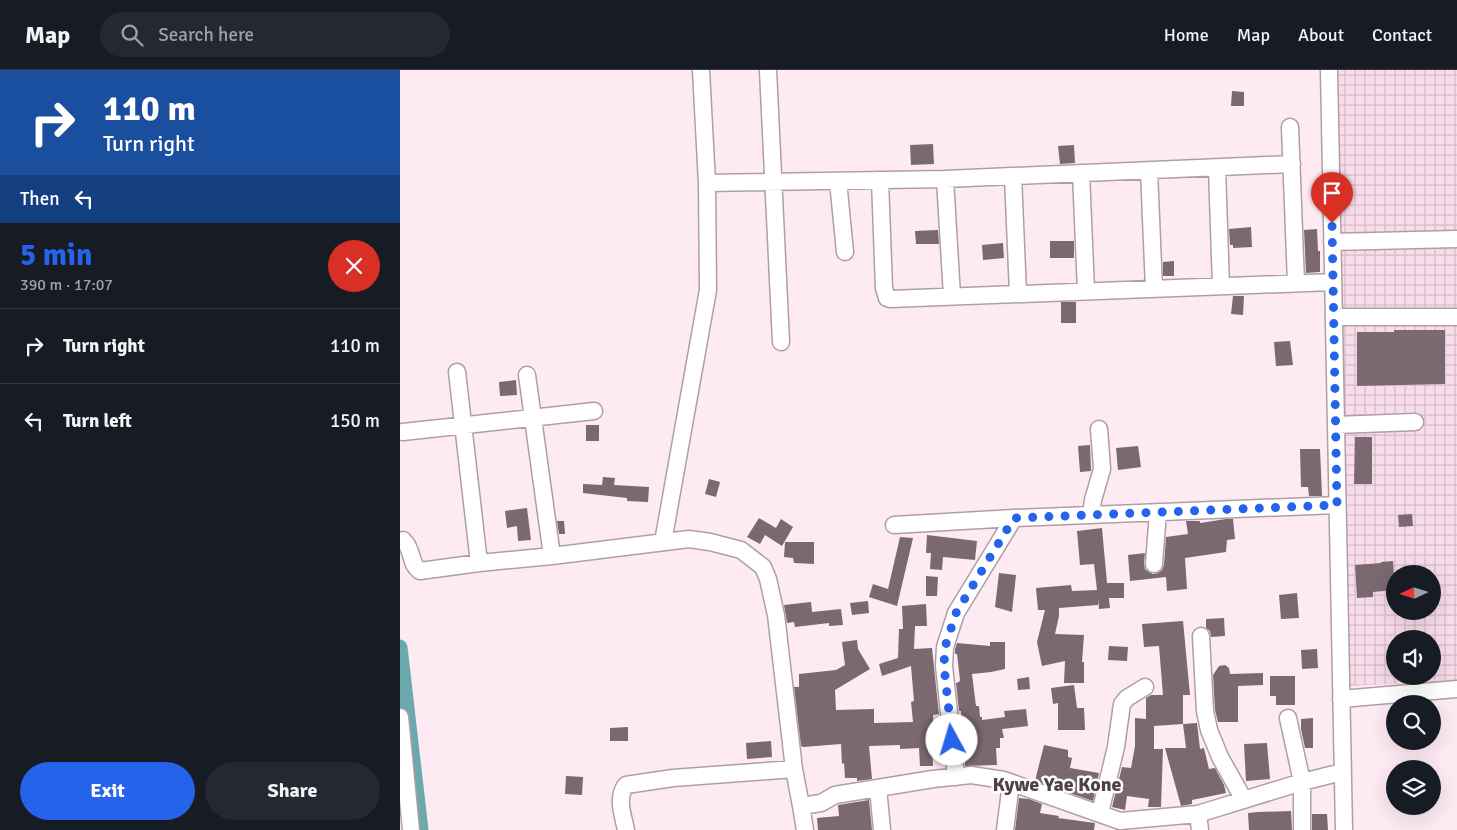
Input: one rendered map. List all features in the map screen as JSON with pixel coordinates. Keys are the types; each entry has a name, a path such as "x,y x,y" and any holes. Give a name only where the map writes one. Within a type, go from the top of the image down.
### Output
{"street":[{"path":"663,542 708,290 707,183 701,70"},
{"path":"768,70 781,342"},
{"path":"1329,70 1344,830"},
{"path":"1290,127 1296,283"},
{"path":"707,183 945,179 1292,164"},
{"path":"1217,168 1222,286"},
{"path":"1149,170 1154,289"},
{"path":"1081,173 1086,291"},
{"path":"1013,176 1018,294"},
{"path":"945,179 952,296"},
{"path":"880,180 886,298 1333,282"},
{"path":"838,181 846,252"},
{"path":"1332,242 1457,240"},
{"path":"1334,317 1457,317"},
{"path":"457,372 479,563"},
{"path":"527,375 552,556"},
{"path":"403,432 594,411"},
{"path":"1336,425 1415,422"},
{"path":"1091,515 1093,500 1102,469 1099,430"},
{"path":"894,525 1014,518 1337,505"},
{"path":"1154,564 1158,512"},
{"path":"956,777 944,666 945,647 956,613 1014,518"},
{"path":"401,541 408,546 413,562 420,571 689,540 741,550 763,567 768,579 776,615 794,769 805,830"},
{"path":"1202,636 1206,711 1209,730 1220,757 1244,800"},
{"path":"1100,813 1116,747 1122,704 1127,698 1144,688"},
{"path":"1341,699 1457,689"},
{"path":"400,717 411,830"},
{"path":"1288,718 1302,782 1302,830"},
{"path":"626,830 620,795 626,786 632,783 794,769"},
{"path":"801,806 822,803 835,795 971,776 1004,780 1100,813 1119,826 1199,822 1244,800 1342,772"},
{"path":"1005,830 1010,783"},
{"path":"878,788 882,830"}],"shaded area":[{"path":"1338,70 1457,70 1457,681 1441,682 1441,630 1386,630 1386,684 1349,686"}],"building":[{"path":"1232,91 1244,92 1244,106 1231,106"},
{"path":"933,144 934,164 911,165 910,145"},
{"path":"1074,145 1075,163 1060,164 1058,146"},
{"path":"1251,227 1252,247 1233,248 1233,245 1230,245 1229,229"},
{"path":"1317,229 1320,272 1306,273 1304,230"},
{"path":"938,230 939,244 916,244 915,231"},
{"path":"1050,241 1074,241 1074,258 1050,258"},
{"path":"1003,243 1004,258 983,260 982,245"},
{"path":"1174,261 1174,276 1163,276 1163,262"},
{"path":"1233,296 1244,296 1243,315 1231,314"},
{"path":"1061,302 1076,302 1076,323 1061,323"},
{"path":"1394,330 1445,330 1445,384 1357,386 1357,332 1394,332"},
{"path":"1290,341 1293,365 1276,366 1274,342"},
{"path":"516,380 517,395 500,396 499,382"},
{"path":"586,425 599,425 599,441 586,441"},
{"path":"1355,437 1372,437 1372,484 1354,484"},
{"path":"1090,445 1091,471 1080,472 1078,446"},
{"path":"1138,446 1141,467 1118,470 1116,448"},
{"path":"1300,449 1320,449 1322,496 1309,496 1308,487 1301,487"},
{"path":"603,477 615,478 614,485 649,487 648,502 627,501 627,498 583,493 583,484 602,485"},
{"path":"709,479 720,482 716,497 705,494"},
{"path":"527,508 531,540 518,541 517,526 507,528 505,511"},
{"path":"1412,514 1413,526 1399,527 1398,515"},
{"path":"759,518 776,528 781,519 793,527 782,546 765,535 760,544 747,537"},
{"path":"1233,519 1235,539 1227,540 1226,552 1185,558 1187,589 1167,591 1166,577 1130,581 1128,555 1145,553 1145,569 1153,574 1158,573 1164,565 1166,537 1188,534 1186,521 1200,521 1200,523"},
{"path":"557,521 564,521 565,534 559,534"},
{"path":"1102,528 1107,583 1124,583 1124,598 1109,598 1110,608 1099,609 1098,598 1098,605 1059,608 1055,634 1084,635 1082,662 1084,662 1084,683 1064,683 1065,661 1042,666 1037,642 1045,610 1038,610 1036,588 1071,585 1072,591 1097,590 1094,564 1080,565 1077,531"},
{"path":"927,535 977,541 975,560 943,557 942,570 930,569 931,553 926,553"},
{"path":"900,537 913,538 897,606 869,597 873,584 888,589"},
{"path":"785,542 814,542 814,564 794,563 793,558 784,557"},
{"path":"1393,561 1393,565 1386,565 1386,591 1373,592 1373,597 1357,598 1355,565"},
{"path":"999,573 1016,575 1012,612 995,607"},
{"path":"926,576 938,577 937,596 926,596"},
{"path":"1297,593 1299,618 1281,619 1279,595"},
{"path":"868,601 869,613 852,615 850,603"},
{"path":"811,602 812,612 841,609 843,625 829,626 829,623 795,627 794,622 787,623 784,605"},
{"path":"926,604 927,626 915,626 914,649 932,648 939,714 933,715 933,766 920,766 919,748 900,749 900,745 869,746 872,779 857,781 857,778 845,778 841,744 801,746 794,687 799,687 799,674 836,670 845,665 842,642 857,640 858,649 870,669 835,690 836,710 874,709 874,723 913,722 911,702 914,701 911,666 882,676 879,664 898,658 899,629 903,629 902,606"},
{"path":"1224,618 1225,636 1211,637 1210,631 1206,628 1206,619"},
{"path":"1183,621 1190,695 1183,695 1183,724 1154,726 1154,749 1163,749 1161,807 1148,807 1149,799 1127,796 1125,810 1112,807 1122,767 1131,768 1135,746 1135,718 1146,719 1146,698 1151,695 1163,695 1159,646 1144,647 1142,624"},
{"path":"990,642 1005,642 1005,669 972,674 976,706 979,706 980,717 982,717 982,720 1005,717 1004,711 1026,709 1028,726 1002,729 1004,738 1000,738 1000,748 996,748 997,765 965,766 961,711 959,711 956,683 960,680 955,649 957,643 990,646"},
{"path":"1109,646 1128,647 1127,661 1108,660"},
{"path":"1317,649 1318,668 1302,669 1301,650"},
{"path":"1225,665 1229,668 1230,674 1263,673 1263,685 1238,686 1238,722 1218,722 1215,710 1213,675 1219,666"},
{"path":"1270,676 1295,676 1295,705 1276,705 1276,696 1270,696"},
{"path":"1029,677 1030,689 1018,690 1017,679"},
{"path":"1074,685 1077,708 1084,708 1085,730 1058,730 1058,703 1053,704 1051,688"},
{"path":"1313,718 1313,748 1305,748 1301,719"},
{"path":"1197,723 1200,749 1204,748 1209,769 1215,768 1226,793 1192,800 1192,804 1181,806 1165,748 1186,748 1183,724"},
{"path":"628,727 628,741 610,741 610,728"},
{"path":"771,741 772,757 747,759 746,743"},
{"path":"1267,743 1270,779 1246,781 1244,744"},
{"path":"1044,745 1068,750 1068,757 1072,758 1070,768 1099,773 1093,801 1035,781"},
{"path":"566,776 583,777 582,795 565,794"},
{"path":"1019,798 1029,799 1042,804 1040,813 1059,816 1058,818 1095,823 1094,830 1015,830"},
{"path":"869,800 872,830 818,830 817,818 839,816 838,805"},
{"path":"1291,811 1292,830 1249,830 1248,813"},
{"path":"1312,814 1327,814 1328,830 1312,830"}],"waterway":[{"path":"400,647 421,830"}],"district":[{"name":"Kywe Yae Kone","path":"1057,784"}],"route":[{"path":"952,740 944,666 945,647 956,613 1014,518 1337,505 1332,223"}]}
